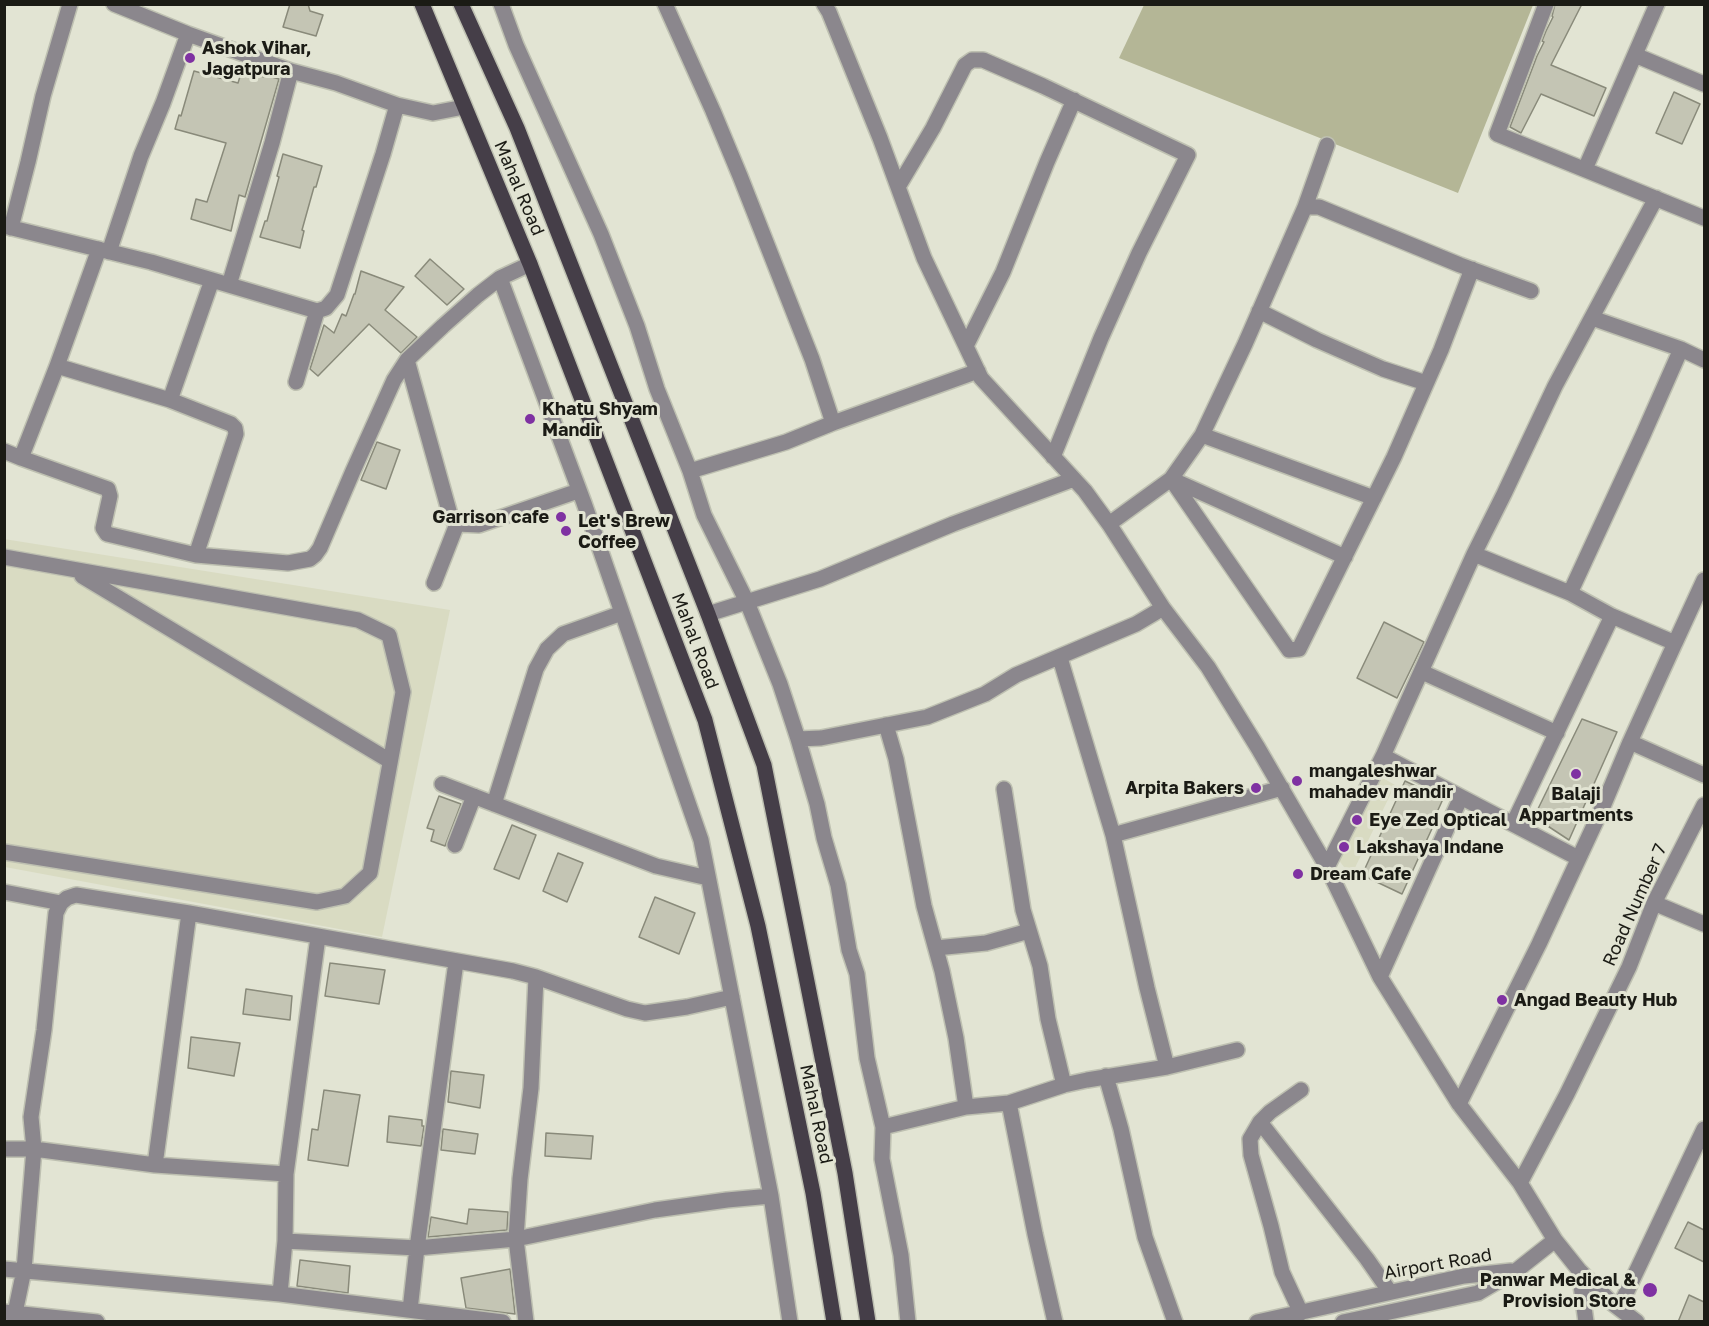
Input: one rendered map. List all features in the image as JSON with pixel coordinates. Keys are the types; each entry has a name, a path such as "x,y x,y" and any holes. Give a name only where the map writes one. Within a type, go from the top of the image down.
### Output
{"main road":[{"name":"Mahal Road","path":"422,4 530,264 705,720 758,926 813,1192 834,1322"},
{"name":"Mahal Road","path":"461,4 518,128 708,614 764,765 845,1173 868,1322"}],"street":[{"path":"70,4 43,96 28,162 8,227 151,262 317,311 326,308 337,296 397,105"},
{"path":"114,4 188,34 291,71 336,83 397,105 433,113 464,107"},
{"path":"501,4 534,86 602,234 630,306 657,388 690,471 704,515 747,602 780,684 798,739 838,885 849,950 857,974 867,1058 883,1127 882,1159 901,1255 908,1322"},
{"path":"665,4 740,176 808,350 833,423"},
{"path":"824,4 880,138 924,258 981,378 1074,479 1109,524 1163,608 1208,667 1282,788 1327,867 1380,977 1459,1104 1520,1183 1555,1240 1579,1270 1637,1322"},
{"path":"1546,4 1497,134 1704,218"},
{"path":"1585,169 1657,4"},
{"path":"21,458 163,103 188,34"},
{"path":"1635,55 1704,84"},
{"path":"898,188 933,128 965,65 972,60 983,60 1074,100 1188,155 1129,274 1053,457"},
{"path":"229,285 291,71"},
{"path":"966,346 1003,272 1074,100"},
{"path":"1109,524 1171,479 1202,435 1305,207 1327,145"},
{"path":"1327,867 1383,756 1474,554 1555,386 1656,198"},
{"path":"1305,207 1319,207 1531,291"},
{"path":"4,451 108,489 110,496 103,528 107,534 196,555 288,562 310,559 320,548 394,380 407,360 478,295 500,278 530,264"},
{"path":"1171,479 1289,650 1299,649 1374,498 1441,350 1472,269"},
{"path":"500,278 622,613 701,840 771,1196 790,1322"},
{"path":"170,400 212,280"},
{"path":"296,382 317,311"},
{"path":"1259,311 1383,369 1426,383"},
{"path":"1592,318 1681,349 1704,360"},
{"path":"1570,593 1681,349"},
{"path":"407,360 451,518 457,524 479,525 578,491"},
{"path":"57,366 170,400 231,424 235,428 236,434 196,555"},
{"path":"690,471 786,442 978,371"},
{"path":"1202,435 1374,498"},
{"path":"708,614 820,579 1074,479"},
{"path":"1171,479 1345,557"},
{"path":"434,583 457,524"},
{"path":"1474,554 1570,593 1612,616 1675,643"},
{"path":"4,557 358,620 389,635 403,692 370,873 345,896 317,902 4,852"},
{"path":"71,570 390,761"},
{"path":"1459,1104 1539,944 1704,580"},
{"path":"798,739 821,738 927,717 986,694 1016,675 1136,624 1163,608"},
{"path":"494,804 537,669 547,649 563,634 622,613"},
{"path":"1513,824 1612,616"},
{"path":"1060,658 1113,835 1167,1067"},
{"path":"1422,672 1557,733"},
{"path":"885,725 896,759 924,906 942,971 956,1038 966,1107"},
{"path":"1630,742 1704,775"},
{"path":"1383,756 1578,858"},
{"path":"442,784 656,866 708,878"},
{"path":"1113,835 1282,788"},
{"path":"1004,789 1023,910 1040,966 1048,1019 1064,1085"},
{"path":"455,845 474,796"},
{"path":"1380,977 1461,797"},
{"name":"Road Number 7","path":"1520,1183 1629,968 1654,903 1704,805"},
{"path":"4,892 61,903"},
{"path":"97,1322 10,1313 24,1270 34,1149 31,1117 44,1030 56,913 61,903 67,898 76,895 189,913 513,971 645,1013 732,997"},
{"path":"1654,903 1704,924"},
{"path":"155,1165 189,913"},
{"path":"936,948 986,943 1029,931"},
{"path":"280,1294 285,1241 286,1174 318,937"},
{"path":"410,1310 456,962"},
{"path":"526,1322 516,1239 520,1179 531,1088 536,977"},
{"path":"883,1127 966,1107 1009,1103 1064,1085 1167,1067 1237,1050"},
{"path":"1106,1076 1121,1129 1145,1237 1175,1322"},
{"path":"1300,1313 1282,1272 1251,1155 1250,1139 1260,1122 1270,1112 1301,1090"},
{"path":"1009,1103 1055,1322"},
{"path":"1260,1122 1390,1292"},
{"path":"1619,1308 1704,1128"},
{"path":"4,1149 34,1149 155,1165 286,1174"},
{"path":"285,1241 417,1248 516,1239 655,1210 771,1196"},
{"path":"1517,1270 1555,1240"},
{"path":"4,1269 280,1294 502,1322"},
{"name":"Airport Road","path":"1257,1322 1464,1276 1517,1270"},
{"name":"Airport Road","path":"1343,1322 1478,1293 1517,1270"},
{"path":"1579,1270 1586,1322"}],"shaded area":[{"path":"1144,5 1533,5 1458,193 1119,58"},
{"path":"4,539 450,610 382,937 5,867"},
{"path":"1374,773 1395,785 1351,876 1334,854"}],"building":[{"path":"290,4 308,4 310,11 323,15 316,36 283,27"},
{"path":"1555,4 1582,4 1551,65 1606,88 1594,116 1541,94 1521,133 1510,127 1544,42 1542,41 1553,17"},
{"path":"242,70 279,79 245,197 239,195 231,231 191,219 196,199 207,202 226,143 175,129 194,71 238,83"},
{"path":"1674,92 1700,104 1682,144 1656,133"},
{"path":"283,154 322,166 302,230 304,231 300,248 260,237 265,221 267,221"},
{"path":"430,259 464,289 447,305 415,276"},
{"path":"361,271 404,287 385,310 417,337 401,353 369,324 318,376 310,369 324,325 334,333 342,314 346,316"},
{"path":"377,442 400,450 386,489 361,480"},
{"path":"1384,622 1424,642 1397,698 1357,678"},
{"name":"Balaji Appartments","path":"1582,719 1617,732 1569,840 1534,817"},
{"path":"1405,781 1443,799 1402,894 1362,875"},
{"path":"439,796 461,804 445,846 431,841 434,830 427,828"},
{"path":"512,825 536,835 519,879 494,869"},
{"path":"558,853 583,863 567,902 543,891"},
{"path":"655,897 695,913 679,954 639,937"},
{"path":"330,963 385,970 379,1004 325,996"},
{"path":"246,989 292,996 290,1020 243,1014"},
{"path":"191,1037 240,1043 234,1076 188,1068"},
{"path":"451,1071 484,1075 480,1108 448,1102"},
{"path":"324,1090 360,1095 348,1166 308,1160 312,1129 318,1130"},
{"path":"389,1116 422,1120 422,1126 424,1126 421,1146 387,1142"},
{"path":"443,1129 478,1134 475,1154 441,1150"},
{"path":"546,1133 593,1136 591,1159 545,1156"},
{"path":"469,1209 508,1212 507,1230 428,1237 431,1217 467,1224"},
{"path":"1688,1222 1704,1230 1704,1262 1675,1248"},
{"path":"300,1260 350,1266 348,1293 297,1286"},
{"path":"510,1269 515,1314 466,1308 461,1278"},
{"path":"1689,1295 1704,1302 1704,1322 1678,1322"}],"place":[{"name":"Ashok Vihar, Jagatpura","path":"190,58"},
{"name":"Khatu Shyam Mandir","path":"530,419"},
{"name":"Garrison cafe","path":"561,517"},
{"name":"Let's Brew Coffee","path":"566,531"},
{"name":"Balaji Appartments","path":"1576,774"},
{"name":"mangaleshwar mahadev mandir","path":"1297,781"},
{"name":"Arpita Bakers","path":"1256,788"},
{"name":"Eye Zed Optical","path":"1357,820"},
{"name":"Lakshaya Indane","path":"1344,847"},
{"name":"Dream Cafe","path":"1298,874"},
{"name":"Angad Beauty Hub","path":"1502,1000"},
{"name":"Panwar Medical & Provision Store","path":"1650,1290"}]}
